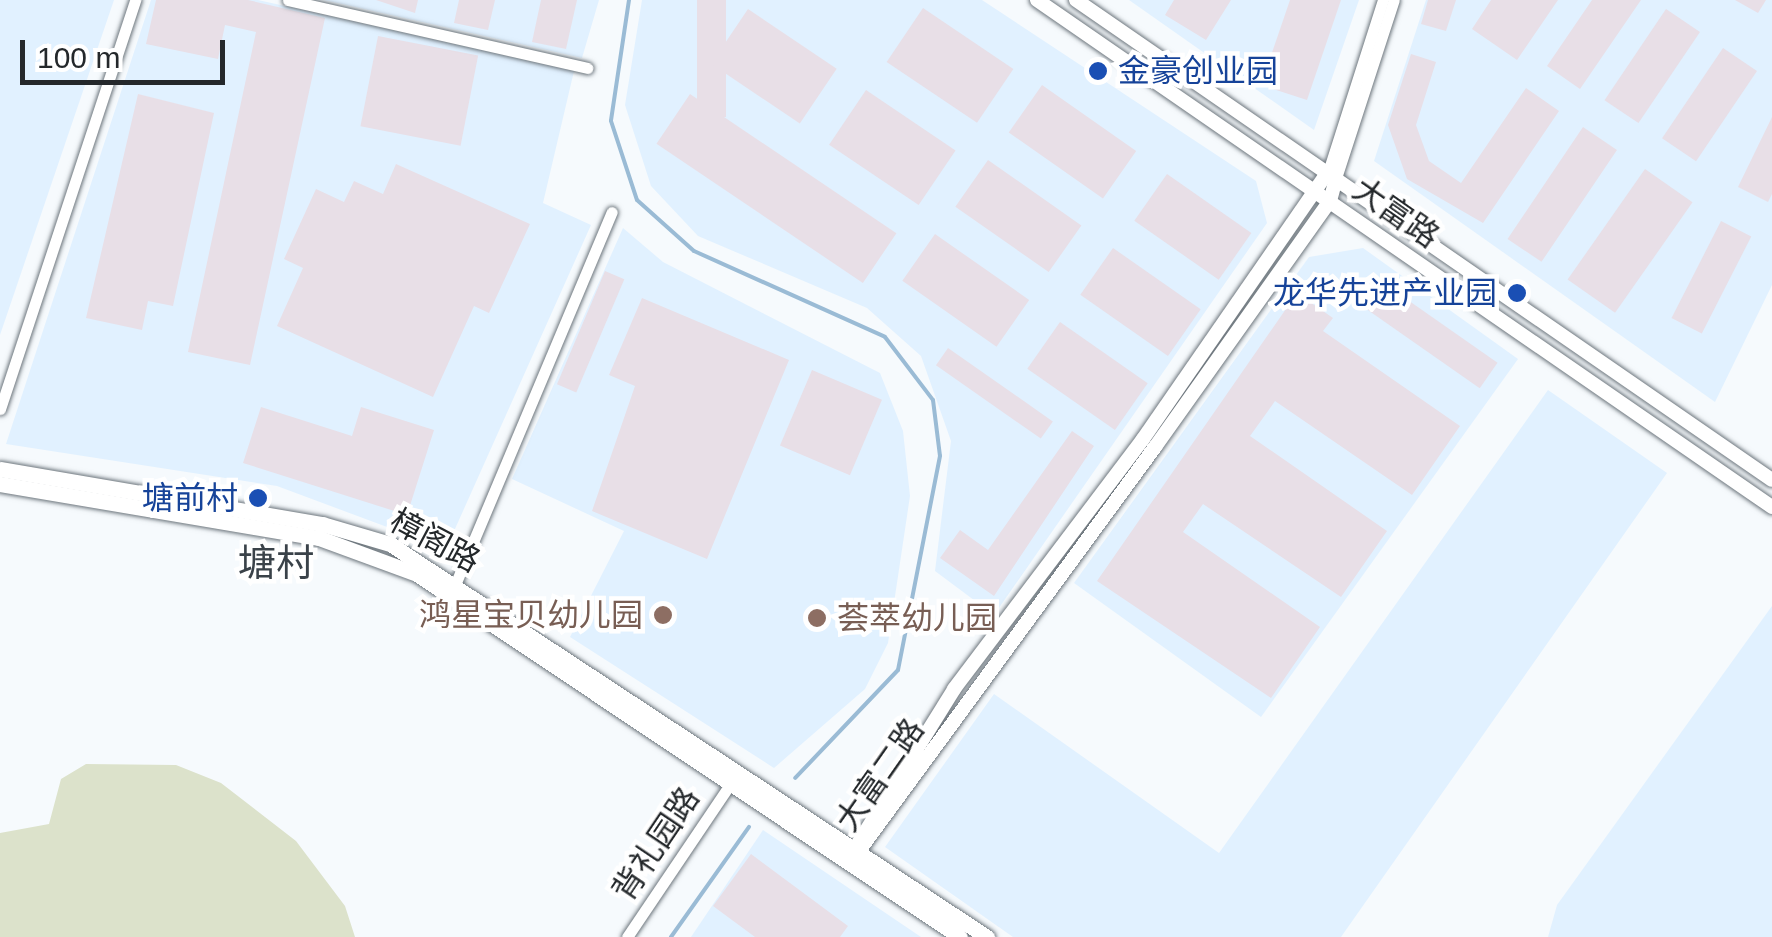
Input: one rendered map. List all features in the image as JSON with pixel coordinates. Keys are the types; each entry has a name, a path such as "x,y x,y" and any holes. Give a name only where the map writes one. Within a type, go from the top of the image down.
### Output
{"main road":[{"name":"樟阁路","path":"0,468 360,533 457,580 854,853 987,937"},
{"name":"樟阁路","path":"0,484 319,538 384,558 732,783 854,853 960,937"}],"street":[{"path":"0,410 135,0"},
{"path":"288,0 586,68"},
{"name":"大富路","path":"1037,0 1772,506"},
{"name":"大富路","path":"1076,0 1772,480"},
{"path":"1332,175 1383,0"},
{"path":"1332,175 1394,0"},
{"name":"大富二路","path":"854,853 1323,196 1332,175"},
{"path":"457,580 612,212"},
{"name":"背礼园路","path":"627,937 732,783"}],"shaded area":[{"path":"0,0 114,0 0,335"},
{"path":"151,0 258,0 574,71 543,203 591,225 446,549 277,486 6,444"},
{"path":"324,0 599,0 582,58"},
{"path":"642,0 982,0 1256,181 1267,223 994,615 935,571 951,441 921,356 867,308 698,236 651,186 625,105"},
{"path":"1129,0 1359,0 1314,130"},
{"path":"1426,0 1772,0 1772,285 1715,402 1374,161"},
{"path":"623,228 663,262 880,373 903,431 910,496 888,643 865,689 774,768 570,637 624,531 512,479"},
{"path":"1363,248 1518,359 1261,717 1074,583 1309,257"},
{"path":"1548,390 1667,473 1341,937 1013,937 885,847 994,694 1219,853"},
{"path":"1772,606 1772,937 1548,937 1557,905"},
{"path":"763,830 921,937 691,937"}],"green space":[{"path":"86,764 176,765 221,783 296,841 345,906 355,937 0,937 0,833 49,824 61,779"}],"building":[{"path":"156,0 248,0 325,18 250,365 188,352 256,32 225,25 218,59 146,44"},
{"path":"376,0 418,0 415,13"},
{"path":"459,0 495,0 488,30 454,23"},
{"path":"541,0 577,0 566,49 532,42"},
{"path":"697,0 726,0 726,117 697,117"},
{"path":"1174,0 1231,0 1206,40 1165,15"},
{"path":"1290,0 1341,0 1307,100 1261,85"},
{"path":"1428,0 1456,0 1446,31 1421,24"},
{"path":"1491,0 1558,0 1517,60 1472,29"},
{"path":"1592,0 1641,0 1580,89 1547,66"},
{"path":"1735,0 1766,0 1758,13"},
{"path":"923,8 1013,69 977,123 887,62"},
{"path":"748,9 837,69 800,124 711,64"},
{"path":"1666,9 1700,32 1638,123 1604,100"},
{"path":"378,36 478,55 461,146 360,126"},
{"path":"1723,48 1757,71 1696,161 1662,138"},
{"path":"1411,54 1436,62 1416,125 1429,161 1461,183 1526,88 1559,111 1483,223 1407,179 1388,125"},
{"path":"1042,85 1136,151 1103,198 1009,133"},
{"path":"866,90 956,150 919,205 829,145"},
{"path":"138,94 214,113 173,306 148,301 142,330 86,318"},
{"path":"690,94 896,233 863,283 656,144"},
{"path":"1772,117 1772,194 1768,202 1738,187"},
{"path":"1583,127 1617,150 1541,262 1508,239"},
{"path":"988,160 1081,225 1049,272 955,207"},
{"path":"396,164 530,224 489,313 474,306 433,397 277,326 303,268 284,259 316,189 344,202 354,181 383,194"},
{"path":"1645,169 1693,202 1615,313 1568,280"},
{"path":"1167,174 1251,233 1219,280 1134,221"},
{"path":"1721,221 1751,236 1702,334 1672,318"},
{"path":"935,234 1029,300 997,347 902,281"},
{"path":"1113,248 1201,309 1168,356 1080,295"},
{"path":"605,271 624,279 576,392 557,384"},
{"path":"1382,282 1498,363 1480,388 1364,307"},
{"path":"1297,293 1333,318 1323,331 1460,426 1412,495 1275,401 1250,436 1387,531 1341,597 1203,504 1183,532 1320,627 1271,698 1097,581"},
{"path":"642,298 789,360 707,559 592,511 635,386 609,375"},
{"path":"1060,322 1148,383 1115,430 1027,369"},
{"path":"948,348 1053,421 1041,439 936,365"},
{"path":"812,370 882,400 850,475 780,445"},
{"path":"261,407 352,436 361,407 434,430 407,515 243,463"},
{"path":"1072,431 1094,446 994,596 940,558 960,530 988,550"},
{"path":"751,854 848,926 840,937 755,937 713,906"}],"waterway":[{"path":"629,0 611,121 637,200 694,251 885,337 933,400 940,456 898,670 795,778"},
{"path":"671,937 749,827"}],"place":[{"name":"金豪创业园","path":"1098,71"},
{"name":"龙华先进产业园","path":"1517,293"},
{"name":"塘前村","path":"258,498"},
{"name":"鸿星宝贝幼儿园","path":"663,615"},
{"name":"荟萃幼儿园","path":"817,618"}],"district":[{"name":"塘村","path":"276,564"}]}
